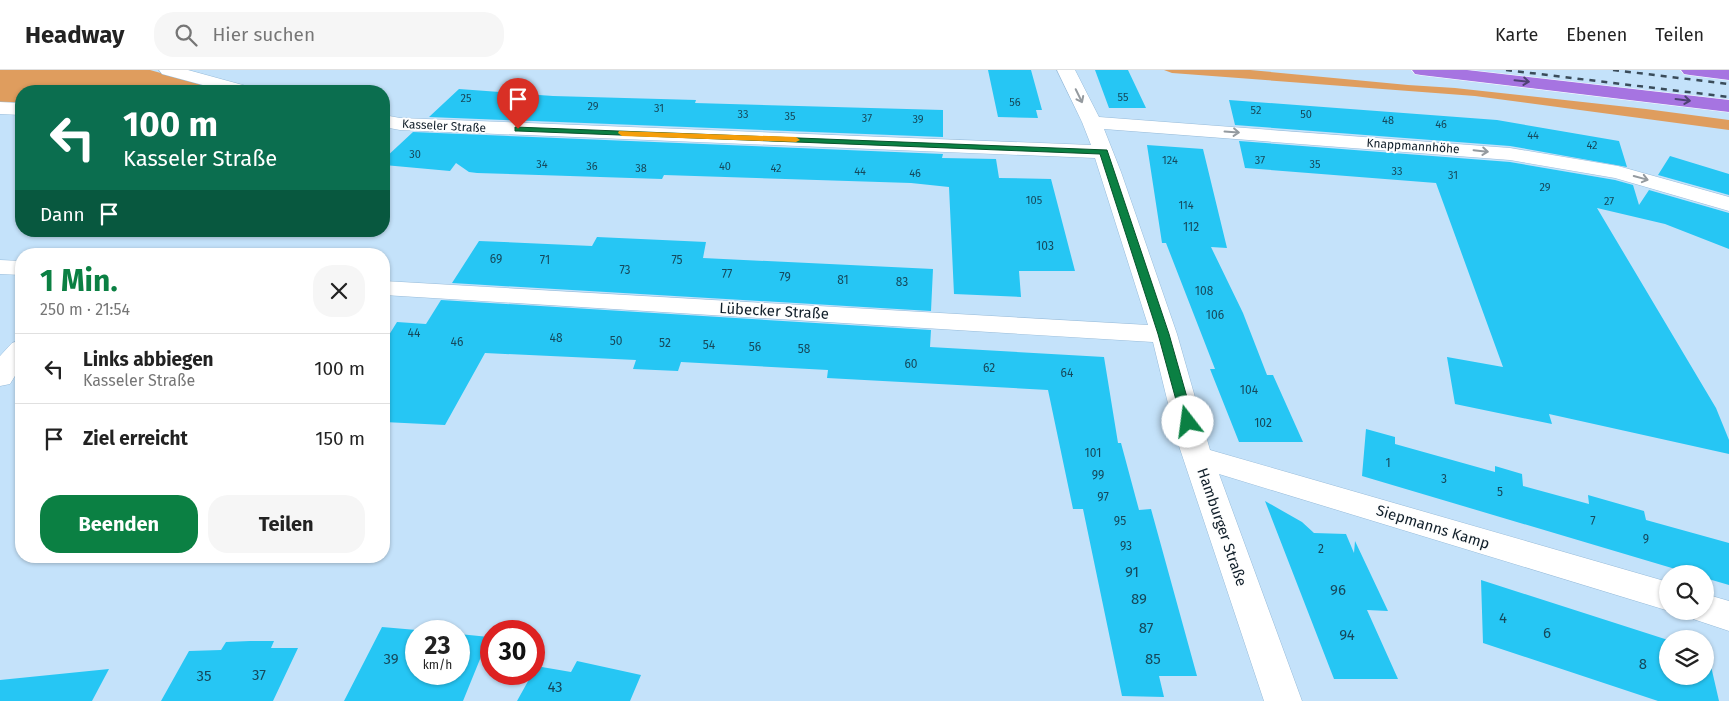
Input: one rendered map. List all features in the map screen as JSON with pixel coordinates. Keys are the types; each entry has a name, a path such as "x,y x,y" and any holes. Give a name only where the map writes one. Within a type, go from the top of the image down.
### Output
{"highway":[{"path":"1421,70 1729,106"},
{"path":"1690,70 1729,75"}],"street":[{"path":"168,70 222,85"},
{"name":"Hamburger Straße","path":"1066,70 1092,122 1104,152 1164,334 1198,457 1283,701"},
{"path":"0,108 15,109"},
{"name":"Kasseler Straße","path":"390,122 410,125 1104,152"},
{"name":"Knappmannhöhe","path":"1092,122 1510,154 1618,172 1729,204"},
{"path":"0,267 15,268"},
{"name":"Lübecker Straße","path":"390,288 1164,334"},
{"path":"0,377 15,356"},
{"name":"Siepmanns Kamp","path":"1198,457 1659,594"},
{"path":"1714,611 1729,616"}],"shaded area":[{"path":"0,70 150,70 204,85 15,85 15,105 0,105"},
{"path":"1164,70 1250,70 1455,88 1729,120 1729,130 1475,96 1172,73"}],"building":[{"path":"988,70 1031,70 1042,110 1036,110 1038,118 998,117"},
{"path":"1095,70 1128,70 1146,108 1109,108"},
{"path":"459,89 553,96 696,100 695,103 943,110 943,137 429,117"},
{"path":"1229,100 1497,120 1619,141 1627,167 1510,146 1235,125"},
{"path":"413,132 943,154 942,158 996,159 999,178 1051,179 1075,271 1019,271 1021,297 954,294 949,187 911,183 664,175 662,179 477,173 469,172 456,163 450,171 390,166 390,153"},
{"path":"1239,141 1510,162 1615,180 1633,185 1639,205 1649,190 1729,213 1729,249 1665,224 1597,208 1716,408 1729,440 1729,454 1549,414 1552,424 1455,404 1447,357 1503,367 1436,183 1245,168"},
{"path":"1147,145 1203,149 1227,248 1211,247 1243,313 1267,375 1273,375 1303,442 1239,442 1210,369 1215,369 1166,243 1162,243"},
{"path":"1670,156 1729,174 1729,195 1658,175"},
{"path":"597,237 706,242 703,258 933,269 931,311 452,283 479,241 592,246"},
{"path":"441,300 931,330 930,347 1104,357 1118,443 1121,443 1139,510 1151,509 1197,676 1159,676 1164,697 1122,696 1083,509 1073,509 1048,390 827,378 828,370 681,362 678,371 633,369 636,360 485,353 445,425 390,422 390,333 397,322 426,324"},
{"path":"1366,429 1395,437 1395,444 1495,472 1495,466 1522,474 1523,486 1589,504 1588,495 1644,511 1646,520 1729,543 1729,585 1714,581 1714,565 1662,565 1362,476"},
{"path":"1265,501 1302,522 1314,533 1346,534 1354,553 1355,541 1388,611 1367,610 1398,679 1334,679"},
{"path":"1481,580 1659,637 1659,685 1714,685 1714,679 1719,701 1658,701 1483,643"},
{"path":"382,627 405,629 405,685 470,685 463,701 344,701"},
{"path":"470,635 480,636 480,659 470,684"},
{"path":"274,641 271,648 298,648 273,701 161,701 189,651 221,650 226,642"},
{"path":"577,661 641,675 630,701 517,701 526,685 545,685 545,668 571,672"},
{"path":"109,669 92,701 0,701 0,680"}],"railway":[{"path":"1506,70 1729,97"},
{"path":"1613,70 1729,84"}],"slow traffic":[{"path":"622,133 796,140"}],"route":[{"path":"518,129 1104,152 1125,221 1164,334 1188,422"}]}
